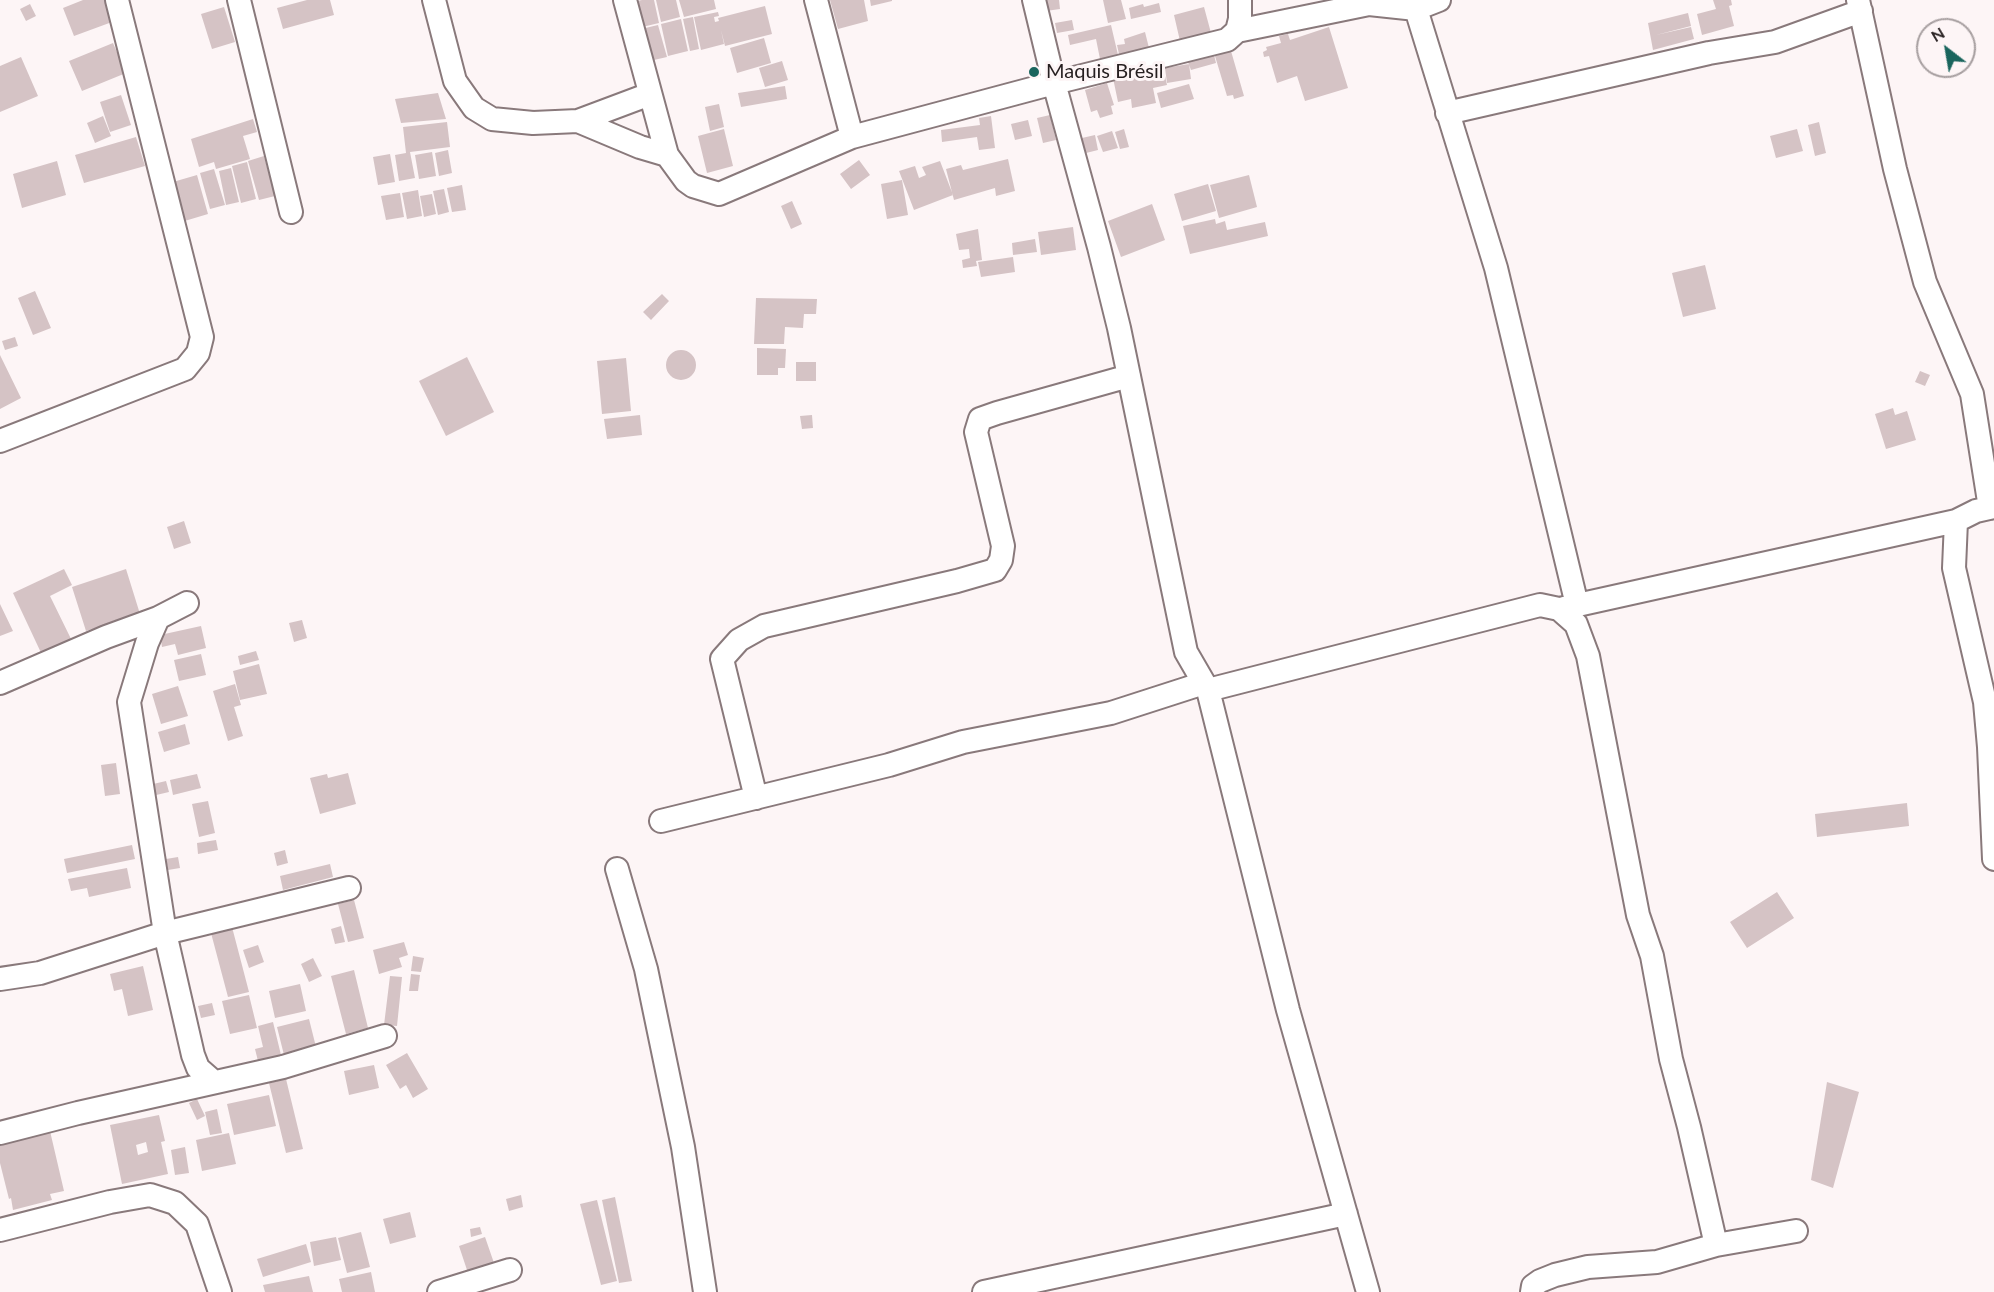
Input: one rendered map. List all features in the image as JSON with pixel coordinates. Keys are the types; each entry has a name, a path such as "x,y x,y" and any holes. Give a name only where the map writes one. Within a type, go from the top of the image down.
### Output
{"street":[{"path":"0,441 185,369 198,353 202,337 117,0"},
{"path":"239,0 291,212"},
{"path":"434,0 454,81 474,108 492,119 533,123 578,121 650,94"},
{"path":"625,0 667,155 686,181 693,186 719,194 852,137 1227,40 1237,32 1369,4 1384,3 1416,9 1439,0"},
{"path":"816,0 852,137"},
{"path":"1035,0 1054,83 1099,247 1129,376 1186,652 1206,686 1288,1010 1368,1292"},
{"path":"1237,32 1240,0"},
{"path":"661,821 889,765 963,742 1111,713 1206,686 1540,605 1568,607 1956,521 1976,511 1992,507 1972,394 1925,282 1895,170 1859,6 1775,42 1709,53 1447,113"},
{"path":"1416,9 1496,268 1568,607 1588,656 1638,915 1652,956 1671,1059 1692,1138 1716,1245"},
{"path":"578,121 640,147 667,155"},
{"path":"756,798 722,659 739,640 764,626 995,570 1001,560 1002,546 976,432 980,419 1129,376"},
{"path":"1956,521 1954,568 1985,702 1994,859"},
{"path":"0,682 106,637 158,618 187,603"},
{"path":"158,618 147,643 129,702 165,933 193,1055 198,1068 214,1082"},
{"path":"617,869 646,969 681,1136 705,1292"},
{"path":"0,979 40,973 165,933 350,888"},
{"path":"0,1133 283,1067 386,1036"},
{"path":"0,1230 110,1202 150,1195 175,1203 196,1224 220,1292"},
{"path":"984,1292 1346,1214"},
{"path":"1532,1292 1533,1286 1555,1275 1588,1267 1657,1262 1716,1245 1796,1231"},
{"path":"439,1292 510,1270"}],"building":[{"path":"83,0 104,0 112,22 74,36 63,8"},
{"path":"307,0 330,0 334,15 283,29 277,8"},
{"path":"654,0 659,23 638,28 632,2"},
{"path":"656,0 676,0 680,17 661,22"},
{"path":"679,0 714,0 716,9 684,17"},
{"path":"830,0 864,0 868,21 838,29"},
{"path":"870,0 892,0 892,1 871,6"},
{"path":"1044,0 1059,0 1060,9 1046,11"},
{"path":"1103,0 1121,0 1126,19 1108,23"},
{"path":"1713,0 1731,0 1732,5 1729,6 1734,26 1702,35 1697,14 1716,9"},
{"path":"1159,3 1161,12 1131,19 1129,8"},
{"path":"30,4 36,16 26,21 20,9"},
{"path":"765,6 772,34 725,46 721,30 724,44 701,50 694,17 718,12 719,16 714,17 715,22 719,21 718,18"},
{"path":"224,7 235,42 212,49 201,14"},
{"path":"1204,7 1211,33 1180,41 1174,15"},
{"path":"1688,13 1691,26 1656,35 1691,27 1694,39 1653,50 1648,23"},
{"path":"693,17 699,49 690,51 683,19"},
{"path":"681,19 688,51 668,56 661,24"},
{"path":"1072,20 1074,30 1057,33 1055,23"},
{"path":"658,25 667,57 645,62 637,30"},
{"path":"1111,25 1118,55 1100,59 1096,39 1070,45 1068,35"},
{"path":"1329,27 1348,88 1305,101 1297,76 1277,83 1269,56 1264,57 1263,52 1267,50 1266,47 1281,43 1279,36 1288,34 1290,40"},
{"path":"1145,32 1151,56 1139,59 1137,50 1119,54 1117,45 1125,44 1124,39"},
{"path":"764,38 771,63 737,73 730,48"},
{"path":"113,43 126,73 82,91 69,61"},
{"path":"1231,51 1244,96 1234,99 1233,95 1227,96 1215,56"},
{"path":"1214,55 1216,63 1191,70 1188,62"},
{"path":"21,57 38,96 0,112 0,66"},
{"path":"782,61 788,80 765,87 759,68"},
{"path":"1189,64 1191,79 1167,83 1165,68"},
{"path":"1163,67 1167,85 1153,88 1156,103 1132,108 1131,99 1118,102 1113,78"},
{"path":"1107,83 1114,105 1111,106 1113,114 1100,118 1097,110 1091,112 1085,90"},
{"path":"1189,84 1194,99 1161,108 1157,93"},
{"path":"785,86 787,99 741,107 738,93"},
{"path":"438,93 446,119 401,123 395,99"},
{"path":"121,95 131,125 110,132 100,102"},
{"path":"719,104 724,127 710,131 705,107"},
{"path":"1050,115 1056,140 1043,143 1037,118"},
{"path":"103,116 111,136 95,143 87,123"},
{"path":"991,116 995,148 979,150 977,137 942,142 941,130 980,125 979,118"},
{"path":"253,119 257,132 243,136 250,159 216,169 214,162 199,167 191,139"},
{"path":"1028,120 1032,136 1015,140 1011,124"},
{"path":"447,122 450,147 410,152 415,178 399,181 395,155 406,153 403,127"},
{"path":"1819,122 1826,153 1815,156 1808,125"},
{"path":"724,129 733,166 707,173 698,136"},
{"path":"1124,129 1129,147 1120,149 1115,132"},
{"path":"1797,129 1803,151 1776,158 1770,136"},
{"path":"1112,131 1118,148 1103,152 1097,136"},
{"path":"1095,135 1098,150 1086,153 1082,138"},
{"path":"136,137 145,166 84,183 75,155"},
{"path":"448,150 452,173 439,176 435,153"},
{"path":"432,152 436,176 419,179 415,155"},
{"path":"390,154 395,182 378,185 373,157"},
{"path":"264,156 275,196 259,200 248,161"},
{"path":"1008,159 1015,191 996,196 995,188 954,200 946,169 961,165 963,170"},
{"path":"859,160 870,175 851,189 840,174"},
{"path":"57,161 66,195 22,208 13,174"},
{"path":"940,161 953,195 914,210 899,171 915,166 919,178 926,175 922,167"},
{"path":"247,162 256,199 241,203 232,166"},
{"path":"231,168 239,202 226,205 219,171"},
{"path":"214,169 225,205 210,209 200,173"},
{"path":"197,175 208,214 178,223 166,184"},
{"path":"1249,175 1257,207 1219,218 1210,185"},
{"path":"902,180 908,215 887,219 881,184"},
{"path":"1208,184 1216,211 1182,221 1174,194"},
{"path":"462,185 466,210 452,212 447,188"},
{"path":"444,189 449,212 438,215 433,191"},
{"path":"418,190 422,216 407,219 402,193"},
{"path":"400,193 404,217 386,220 381,196"},
{"path":"432,194 436,214 424,217 420,196"},
{"path":"792,201 802,224 791,229 781,206"},
{"path":"1152,204 1165,240 1121,257 1108,221"},
{"path":"1215,219 1216,224 1225,221 1227,230 1265,222 1268,236 1190,254 1183,226"},
{"path":"1073,227 1076,250 1041,255 1038,232"},
{"path":"978,229 982,260 976,261 977,266 963,268 962,260 970,258 969,249 959,250 956,234"},
{"path":"1035,239 1037,252 1013,255 1012,243"},
{"path":"1013,257 1015,272 981,277 978,262"},
{"path":"1705,265 1716,309 1683,317 1672,273"},
{"path":"35,291 51,328 33,335 18,298"},
{"path":"662,294 669,301 651,320 643,312"},
{"path":"756,298 817,299 816,314 804,314 803,328 785,327 784,344 754,344"},
{"path":"15,337 18,346 5,350 2,341"},
{"path":"757,348 786,349 785,368 778,368 778,375 757,375"},
{"path":"681,350 692,354 696,365 692,376 681,380 670,376 666,365 670,354"},
{"path":"0,355 21,398 0,409"},
{"path":"467,357 494,412 446,436 419,381"},
{"path":"626,358 631,411 602,414 597,361"},
{"path":"796,362 816,362 816,381 796,381"},
{"path":"1920,371 1930,375 1925,386 1915,382"},
{"path":"1893,408 1895,415 1907,411 1916,440 1886,449 1875,414"},
{"path":"640,415 642,435 607,439 604,419"},
{"path":"812,415 813,428 802,429 800,416"},
{"path":"184,521 191,543 174,549 167,527"},
{"path":"64,569 72,585 50,596 73,643 43,657 13,593"},
{"path":"126,569 140,614 86,631 72,587"},
{"path":"0,604 13,631 0,636"},
{"path":"302,620 307,638 294,642 289,623"},
{"path":"201,626 206,648 178,655 175,644 162,647 160,635"},
{"path":"256,651 259,660 240,665 238,656"},
{"path":"201,654 206,675 179,681 174,660"},
{"path":"259,664 267,694 240,700 233,671"},
{"path":"235,684 241,705 234,707 243,736 228,741 213,691"},
{"path":"178,686 188,716 161,724 152,694"},
{"path":"185,724 190,744 164,752 158,732"},
{"path":"116,763 120,794 105,796 101,765"},
{"path":"348,773 356,804 320,814 310,778 327,774 328,778"},
{"path":"197,774 201,788 173,795 170,780"},
{"path":"166,781 169,792 152,796 149,785"},
{"path":"208,801 215,833 199,837 192,804"},
{"path":"1907,803 1909,826 1817,837 1815,814"},
{"path":"216,840 218,850 198,854 197,843"},
{"path":"132,845 135,859 67,873 64,859"},
{"path":"285,850 288,863 277,866 274,853"},
{"path":"178,857 180,868 168,870 166,859"},
{"path":"330,864 333,877 283,890 280,876"},
{"path":"127,868 131,888 89,897 87,888 71,891 68,879"},
{"path":"1777,892 1794,918 1747,948 1730,922"},
{"path":"354,900 364,938 348,942 338,904"},
{"path":"341,926 345,942 335,944 331,929"},
{"path":"232,927 249,992 228,997 211,933"},
{"path":"404,942 408,955 399,958 402,967 379,974 373,950"},
{"path":"258,945 264,962 249,968 243,950"},
{"path":"413,956 424,958 421,972 411,971"},
{"path":"313,958 322,976 309,982 301,964"},
{"path":"143,966 153,1010 128,1016 122,989 114,991 110,974"},
{"path":"354,970 368,1028 346,1034 331,976"},
{"path":"411,974 420,975 418,991 409,991"},
{"path":"390,976 402,977 397,1026 384,1025"},
{"path":"300,984 306,1011 275,1018 269,991"},
{"path":"249,995 257,1028 230,1034 222,1001"},
{"path":"212,1003 215,1015 201,1018 198,1006"},
{"path":"309,1019 316,1047 284,1055 277,1027"},
{"path":"273,1022 281,1055 258,1061 255,1049 263,1047 258,1026"},
{"path":"407,1053 428,1089 413,1098 406,1085 400,1089 386,1065"},
{"path":"374,1065 379,1088 349,1095 344,1071"},
{"path":"286,1079 303,1149 286,1153 269,1083"},
{"path":"1827,1082 1859,1092 1833,1188 1811,1180"},
{"path":"269,1095 276,1126 234,1135 227,1104"},
{"path":"197,1099 205,1116 197,1120 189,1103"},
{"path":"217,1109 222,1133 210,1135 205,1112"},
{"path":"159,1115 165,1141 161,1142 168,1174 122,1184 110,1125","holes":["146,1142 148,1152 138,1155 136,1145"]},
{"path":"50,1131 64,1191 50,1194 52,1200 13,1210 0,1163 0,1143"},
{"path":"229,1133 236,1164 202,1171 196,1140"},
{"path":"185,1147 189,1173 175,1175 171,1150"},
{"path":"521,1195 523,1207 509,1211 506,1199"},
{"path":"615,1197 632,1281 619,1283 602,1200"},
{"path":"597,1200 617,1281 601,1285 580,1204"},
{"path":"410,1212 416,1237 390,1244 383,1219"},
{"path":"480,1227 482,1234 471,1237 470,1229"},
{"path":"361,1232 370,1267 347,1273 338,1238"},
{"path":"336,1237 341,1260 314,1266 310,1242"},
{"path":"485,1237 494,1263 468,1273 459,1246"},
{"path":"306,1244 311,1262 263,1277 257,1259"},
{"path":"371,1272 375,1292 342,1292 339,1279"},
{"path":"309,1276 313,1292 265,1292 263,1285"}],"place":[{"name":"Maquis Brésil","path":"1034,72"}]}
